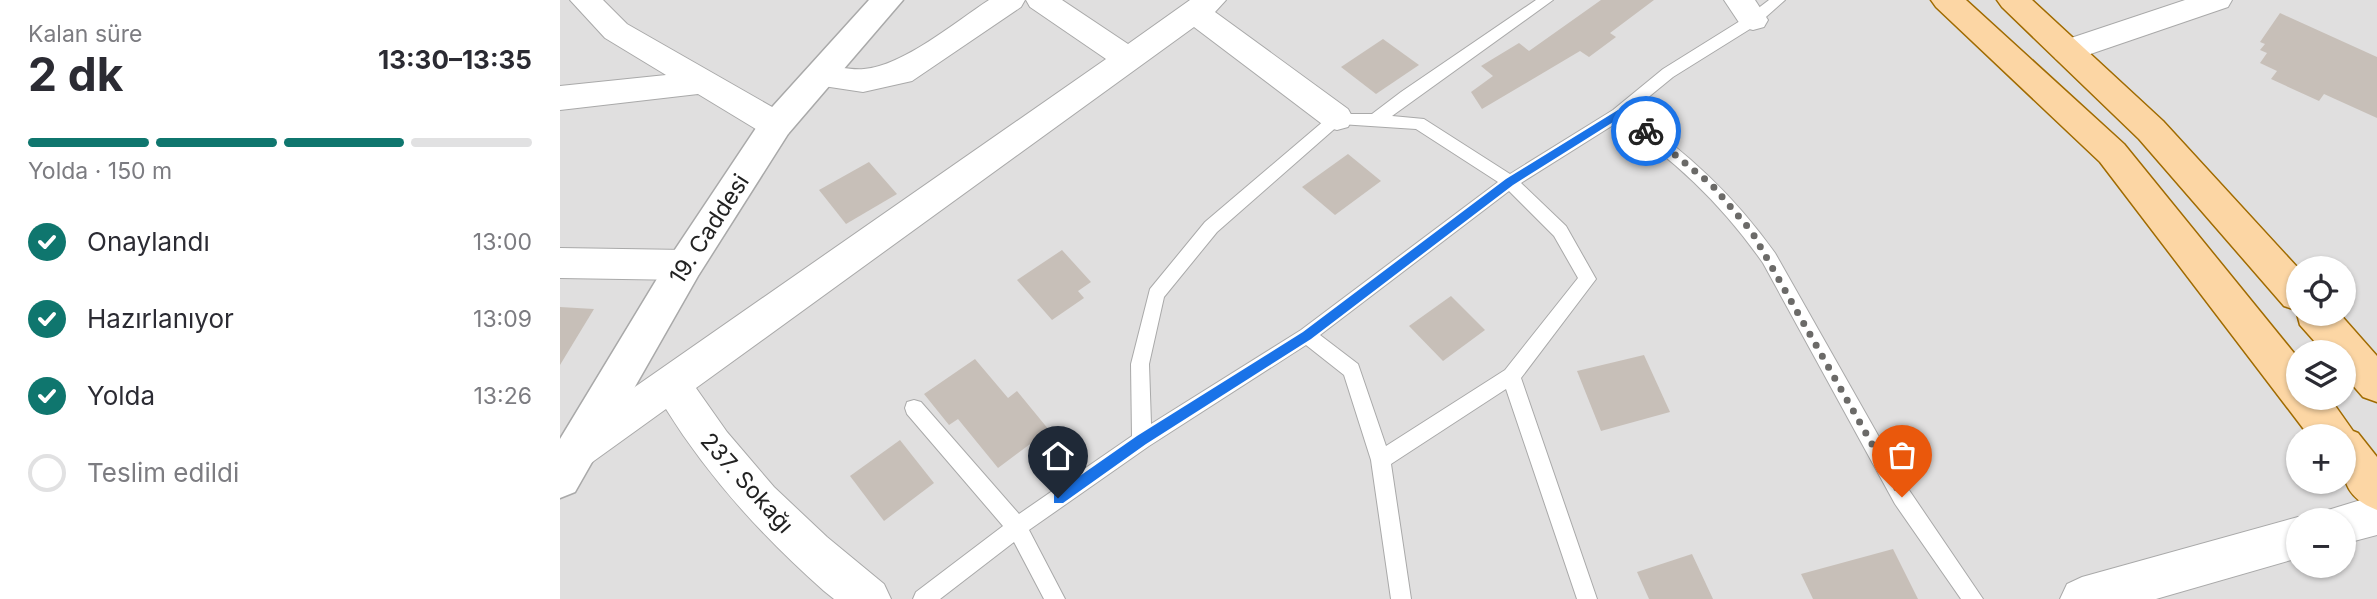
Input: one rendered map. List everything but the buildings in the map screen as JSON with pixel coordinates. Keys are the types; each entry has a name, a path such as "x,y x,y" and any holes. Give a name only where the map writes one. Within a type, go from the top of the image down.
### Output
{"main road":[{"path":"1947,0 2112,153 2286,374"},
{"path":"2013,0 2151,130 2286,282"},
{"path":"2326,326 2377,384"},
{"path":"2314,410 2325,424"},
{"path":"2356,463 2377,490"}],"street":[{"name":"19. Caddesi","path":"568,464 685,265 776,125 887,0"},
{"path":"821,76 863,81 901,73 1010,0"},
{"path":"1041,0 1128,59"},
{"path":"2067,51 2217,0"},
{"path":"597,4 616,32 776,125"},
{"path":"568,464 671,383 1202,6 1337,118"},
{"path":"560,98 703,82"},
{"path":"560,263 685,265"},
{"name":"237. Sokağı","path":"671,383 699,431 762,507 869,599"},
{"path":"2356,521 2377,515"},
{"path":"2082,599 2286,540"}],"lane":[{"path":"1376,120 1406,96 1546,0"},
{"path":"923,599 1017,527 1142,440 1307,335 1510,182 1618,114 1746,10 1778,0"},
{"path":"1618,114 1683,159 1712,185 1752,232 1902,497 1973,599"},
{"path":"1142,440 1140,364 1156,295 1211,227 1337,118 1419,123 1510,182 1560,230 1587,279 1511,376 1381,460"},
{"path":"1307,335 1352,370 1381,460 1401,599"},
{"path":"1511,376 1587,599"},
{"path":"914,408 1017,527 1055,599"}],"shaded area":[{"path":"560,0 2377,0 2377,599 560,599"}],"way so far":[{"path":"1646,131 1712,185 1752,232 1902,497"}],"route":[{"path":"1058,498 1142,440 1307,335 1510,182 1618,114 1646,131"}]}
